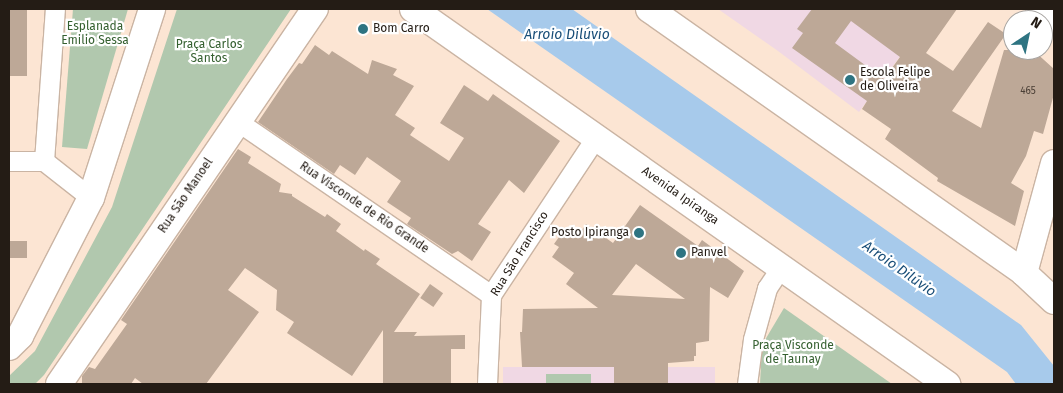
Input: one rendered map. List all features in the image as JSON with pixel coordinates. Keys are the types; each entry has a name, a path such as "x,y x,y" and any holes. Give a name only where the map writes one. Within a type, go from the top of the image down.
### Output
{"main road":[{"path":"9,347 20,336 91,198 152,9"},
{"name":"Rua São Manoel","path":"59,384 315,9"},
{"name":"Avenida Ipiranga","path":"412,9 947,384"},
{"path":"649,9 1024,273 1054,301"},
{"path":"1039,9 1054,22"},
{"path":"1024,273 1054,163"}],"street":[{"path":"44,161 55,9"},
{"name":"Rua Visconde de Rio Grande","path":"237,121 491,295"},
{"name":"Rua São Francisco","path":"487,384 491,295 596,137"},
{"path":"9,161 44,161 91,198"},
{"path":"747,384 753,339 767,288 781,267"}],"shaded area":[{"name":"Escola Felipe de Oliveira","path":"718,9 935,9 859,112"},
{"path":"503,367 715,367 715,384 503,384"}],"green space":[{"name":"Esplanada Emilio Sessa","path":"73,9 128,9 87,149 62,147"},
{"name":"Praça Carlos Santos","path":"177,9 291,9 44,375 35,384 9,384 9,376 35,351 112,207"},
{"name":"Praça Visconde de Taunay","path":"784,308 892,384 760,384 762,345"},
{"path":"546,374 591,374 591,384 546,384"}],"water":[{"name":"Arroio Dilúvio","path":"487,9 572,9 1021,325 1054,366 1054,384 1016,384 1007,372"}],"building":[{"path":"9,9 27,9 27,76 9,76"},
{"path":"812,9 957,9 926,53 953,71 988,22 1003,32 1003,38 952,111 981,128 1003,53 1003,60 1044,60 1054,69 1054,94 1043,134 1034,131 1026,156 1011,183 1024,191 1015,226 937,181 938,178 885,139 891,129 862,109 867,101 792,48 803,33 797,29","holes":["851,21 900,57 884,79 835,43"]},
{"path":"315,45 329,55 332,51 368,74 372,60 397,69 393,75 414,86 395,115 415,128 410,135 449,161 464,138 440,123 464,85 488,101 493,94 560,141 524,193 509,180 478,224 491,232 472,261 458,251 452,254 407,224 411,218 387,202 401,181 367,157 355,175 340,165 334,174 258,122 287,79 299,63 302,64"},
{"path":"238,149 251,157 248,163 281,184 279,192 292,194 292,196 325,217 327,214 341,224 336,231 364,251 365,249 380,259 376,264 420,294 394,332 417,332 414,336 465,335 465,349 451,349 451,384 383,384 383,330 352,376 287,333 294,322 276,310 277,290 245,268 228,290 259,312 206,384 143,384 135,378 131,384 82,384 82,376 89,367 95,369 127,324 121,320"},
{"path":"640,205 698,246 702,240 744,271 728,298 710,287 709,341 696,343 694,361 668,363 668,384 614,384 614,367 522,367 520,332 522,332 523,309 598,308 566,284 574,273 552,257 559,247 554,244 564,230 567,232 571,226 580,233 586,224 613,243","holes":["636,264 685,299 612,295"]},
{"path":"9,241 27,241 27,258 9,258"},
{"path":"430,284 443,293 433,307 420,298"}],"place":[{"name":"Bom Carro","path":"363,29"},
{"name":"Escola Felipe de Oliveira","path":"850,80"},
{"name":"Posto Ipiranga","path":"639,233"},
{"name":"Panvel","path":"681,253"}]}
